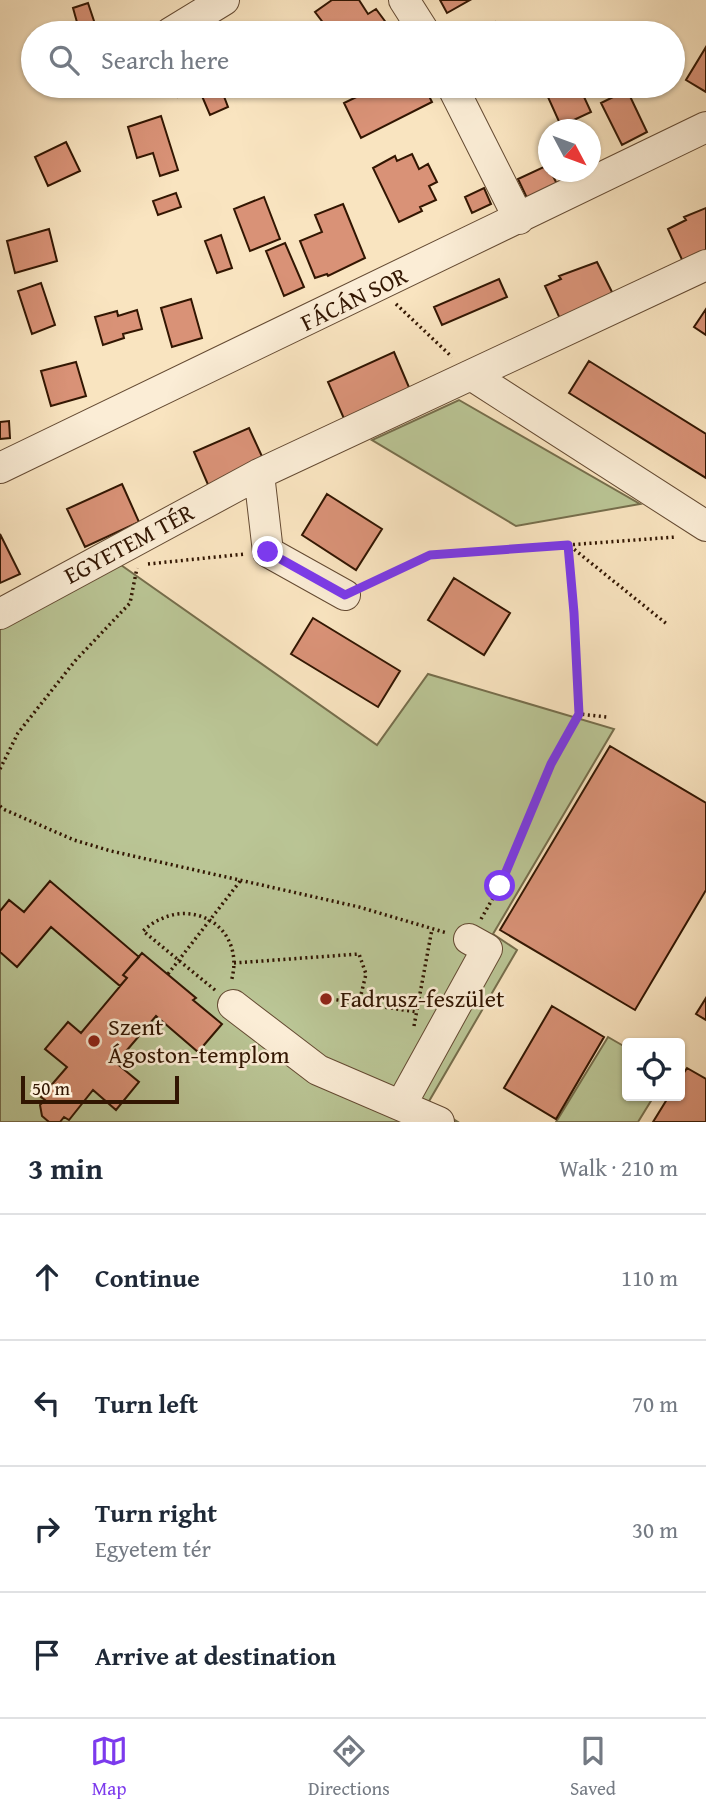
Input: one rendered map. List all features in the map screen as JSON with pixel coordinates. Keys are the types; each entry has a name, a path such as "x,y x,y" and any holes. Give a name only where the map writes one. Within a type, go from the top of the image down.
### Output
{"street":[{"path":"190,21 224,0"},
{"path":"404,0 417,21"},
{"path":"458,98 519,219"},
{"name":"FÁCÁN SOR","path":"0,468 706,127"},
{"name":"EGYETEM TÉR","path":"0,614 259,474 706,265"},
{"path":"471,375 706,526"},
{"path":"259,474 268,552 345,595"},
{"path":"401,1105 487,949 469,939"},
{"path":"228,1001 318,1070 439,1122"}],"path":[{"path":"393,301 471,375"},
{"path":"345,595 430,555 678,537"},
{"path":"568,545 668,625"},
{"path":"0,806 74,840 111,851 359,907 469,939 500,886 551,764 579,714 568,545"},
{"path":"0,769 18,733 89,646 130,603 138,566 268,552"},
{"path":"579,714 607,717"},
{"path":"167,974 241,880"},
{"path":"175,913 189,913 209,920 224,933 231,945 234,963 228,1001 177,960 143,931 153,922 175,913"},
{"path":"412,1039 432,929"},
{"path":"234,963 359,954 366,974 359,1003"},
{"path":"331,999 417,1012"}],"green space":[{"path":"459,400 640,504 516,526 372,440"},
{"path":"111,558 377,745 428,674 614,729 493,934 517,950 428,1103 458,1122 0,1122 0,620"},
{"path":"608,1037 622,1045 622,1101 651,1101 638,1122 556,1122"}],"building":[{"path":"332,0 359,0 368,14 376,9 385,21 322,21 315,12"},
{"path":"440,0 470,0 447,13"},
{"path":"88,3 94,21 77,21 73,8"},
{"path":"706,47 706,92 686,80"},
{"path":"203,98 225,98 228,107 210,115"},
{"path":"354,98 430,98 432,102 361,138 344,103"},
{"path":"548,98 585,98 591,112 576,119 558,119"},
{"path":"611,98 631,98 647,132 622,145 601,103"},
{"path":"161,116 178,170 160,176 153,153 137,158 128,127"},
{"path":"66,142 80,171 48,186 35,157"},
{"path":"412,154 419,169 428,164 437,182 429,186 436,200 420,207 422,211 399,222 373,168 395,156 397,161"},
{"path":"538,170 538,182 557,184 527,198 518,179"},
{"path":"484,188 491,204 472,213 465,197"},
{"path":"176,193 181,207 158,215 153,201"},
{"path":"264,197 280,239 250,251 234,209"},
{"path":"343,204 365,258 328,276 327,274 315,278 300,241 322,232 315,215"},
{"path":"706,208 706,253 684,264 668,229 686,220 684,217"},
{"path":"49,229 57,261 15,273 7,241"},
{"path":"221,235 232,268 217,273 205,241"},
{"path":"285,243 304,287 284,296 266,251"},
{"path":"597,262 614,296 561,321 545,286 561,279 559,276"},
{"path":"499,279 507,297 442,325 434,307"},
{"path":"41,283 55,325 32,334 18,291"},
{"path":"191,299 202,338 172,347 161,308"},
{"path":"706,309 706,335 694,327"},
{"path":"137,310 142,329 123,334 124,338 103,345 95,317 117,311 118,316"},
{"path":"394,352 411,392 345,421 328,382"},
{"path":"589,361 706,434 706,478 569,393"},
{"path":"76,362 86,396 51,406 41,371"},
{"path":"9,421 10,438 0,439 0,422"},
{"path":"249,428 265,463 209,487 194,452"},
{"path":"122,484 139,522 85,547 67,509"},
{"path":"327,494 382,529 356,570 302,535"},
{"path":"0,534 20,574 0,583"},
{"path":"454,578 510,613 484,655 428,620"},
{"path":"313,618 400,671 378,707 291,654"},
{"path":"610,746 706,803 706,890 635,1010 500,930"},
{"path":"50,881 139,957 123,975 127,978 120,986 51,927 17,967 0,952 0,911 9,900 24,912"},
{"name":"Szent Ágoston-templom","path":"142,953 196,998 193,1000 222,1024 198,1052 156,1016 116,1063 139,1082 116,1110 93,1090 69,1120 64,1117 60,1122 49,1122 42,1116 40,1105 45,1100 41,1097 67,1067 45,1049 68,1022 81,1033 127,978 123,975"},
{"path":"706,998 706,1020 696,1014"},
{"path":"552,1006 604,1037 556,1119 504,1088"},
{"path":"687,1068 706,1079 706,1122 653,1122 666,1101 685,1101"}],"place":[{"name":"Fadrusz-feszület","path":"326,999"},
{"name":"Szent Ágoston-templom","path":"94,1041"}],"route":[{"path":"268,552 345,595 430,555 568,545 579,714 551,764 500,886"}]}
